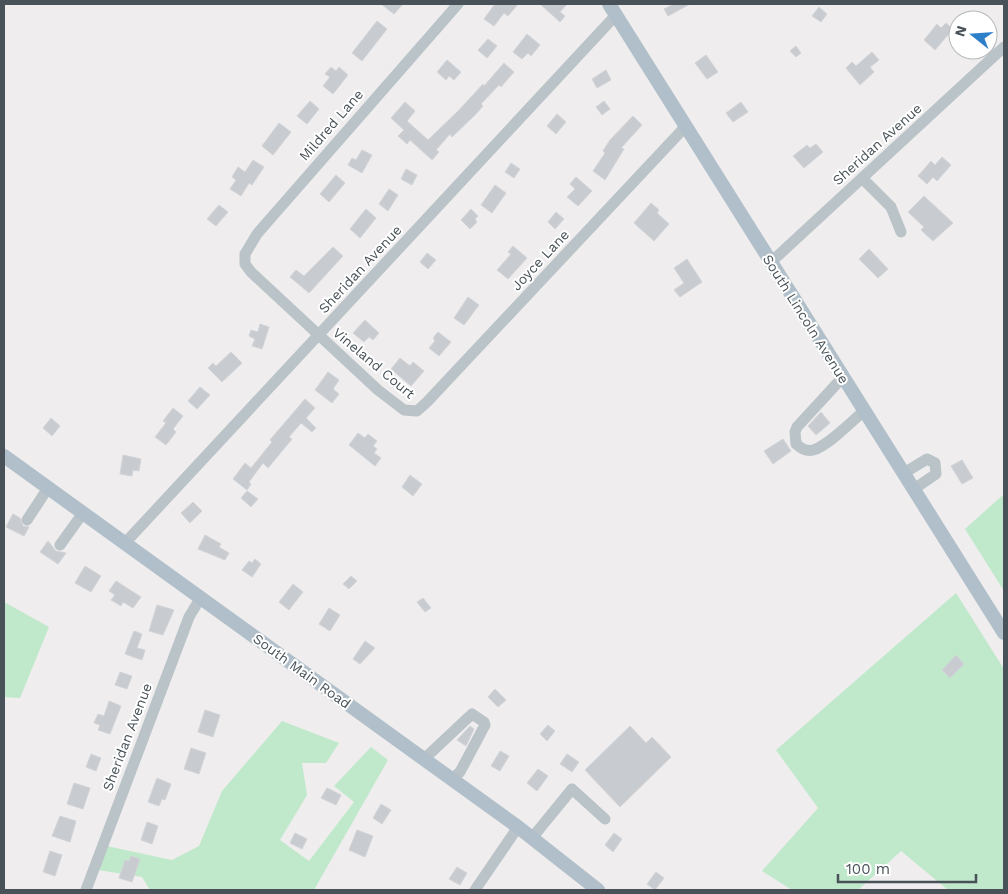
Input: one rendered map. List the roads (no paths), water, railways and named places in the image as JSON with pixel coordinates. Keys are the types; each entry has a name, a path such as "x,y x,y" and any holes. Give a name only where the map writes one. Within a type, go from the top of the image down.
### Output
{"main road":[{"name":"South Lincoln Avenue","path":"612,9 1004,633"},
{"name":"South Main Road","path":"4,456 518,827 598,890"}],"street":[{"name":"Mildred Lane","path":"251,272 245,264 245,254 257,234 458,4"},
{"name":"Sheridan Avenue","path":"124,543 318,336 612,9"},
{"name":"Sheridan Avenue","path":"770,263 1004,47"},
{"name":"Joyce Lane","path":"414,412 428,402 686,126"},
{"path":"862,178 891,207 901,232"},
{"name":"Vineland Court","path":"251,272 318,336 393,402 404,410 414,412"},
{"path":"843,377 797,427 795,432 796,444 803,450 814,450 823,445 864,411"},
{"path":"904,473 927,459 935,463 936,474 914,489"},
{"path":"27,520 48,488"},
{"path":"60,545 83,513"},
{"name":"Sheridan Avenue","path":"86,890 189,616 201,597"},
{"path":"424,759 472,714 479,717 485,725 460,772 452,779"},
{"path":"532,838 572,789 605,819"},
{"path":"474,890 518,827"}]}
